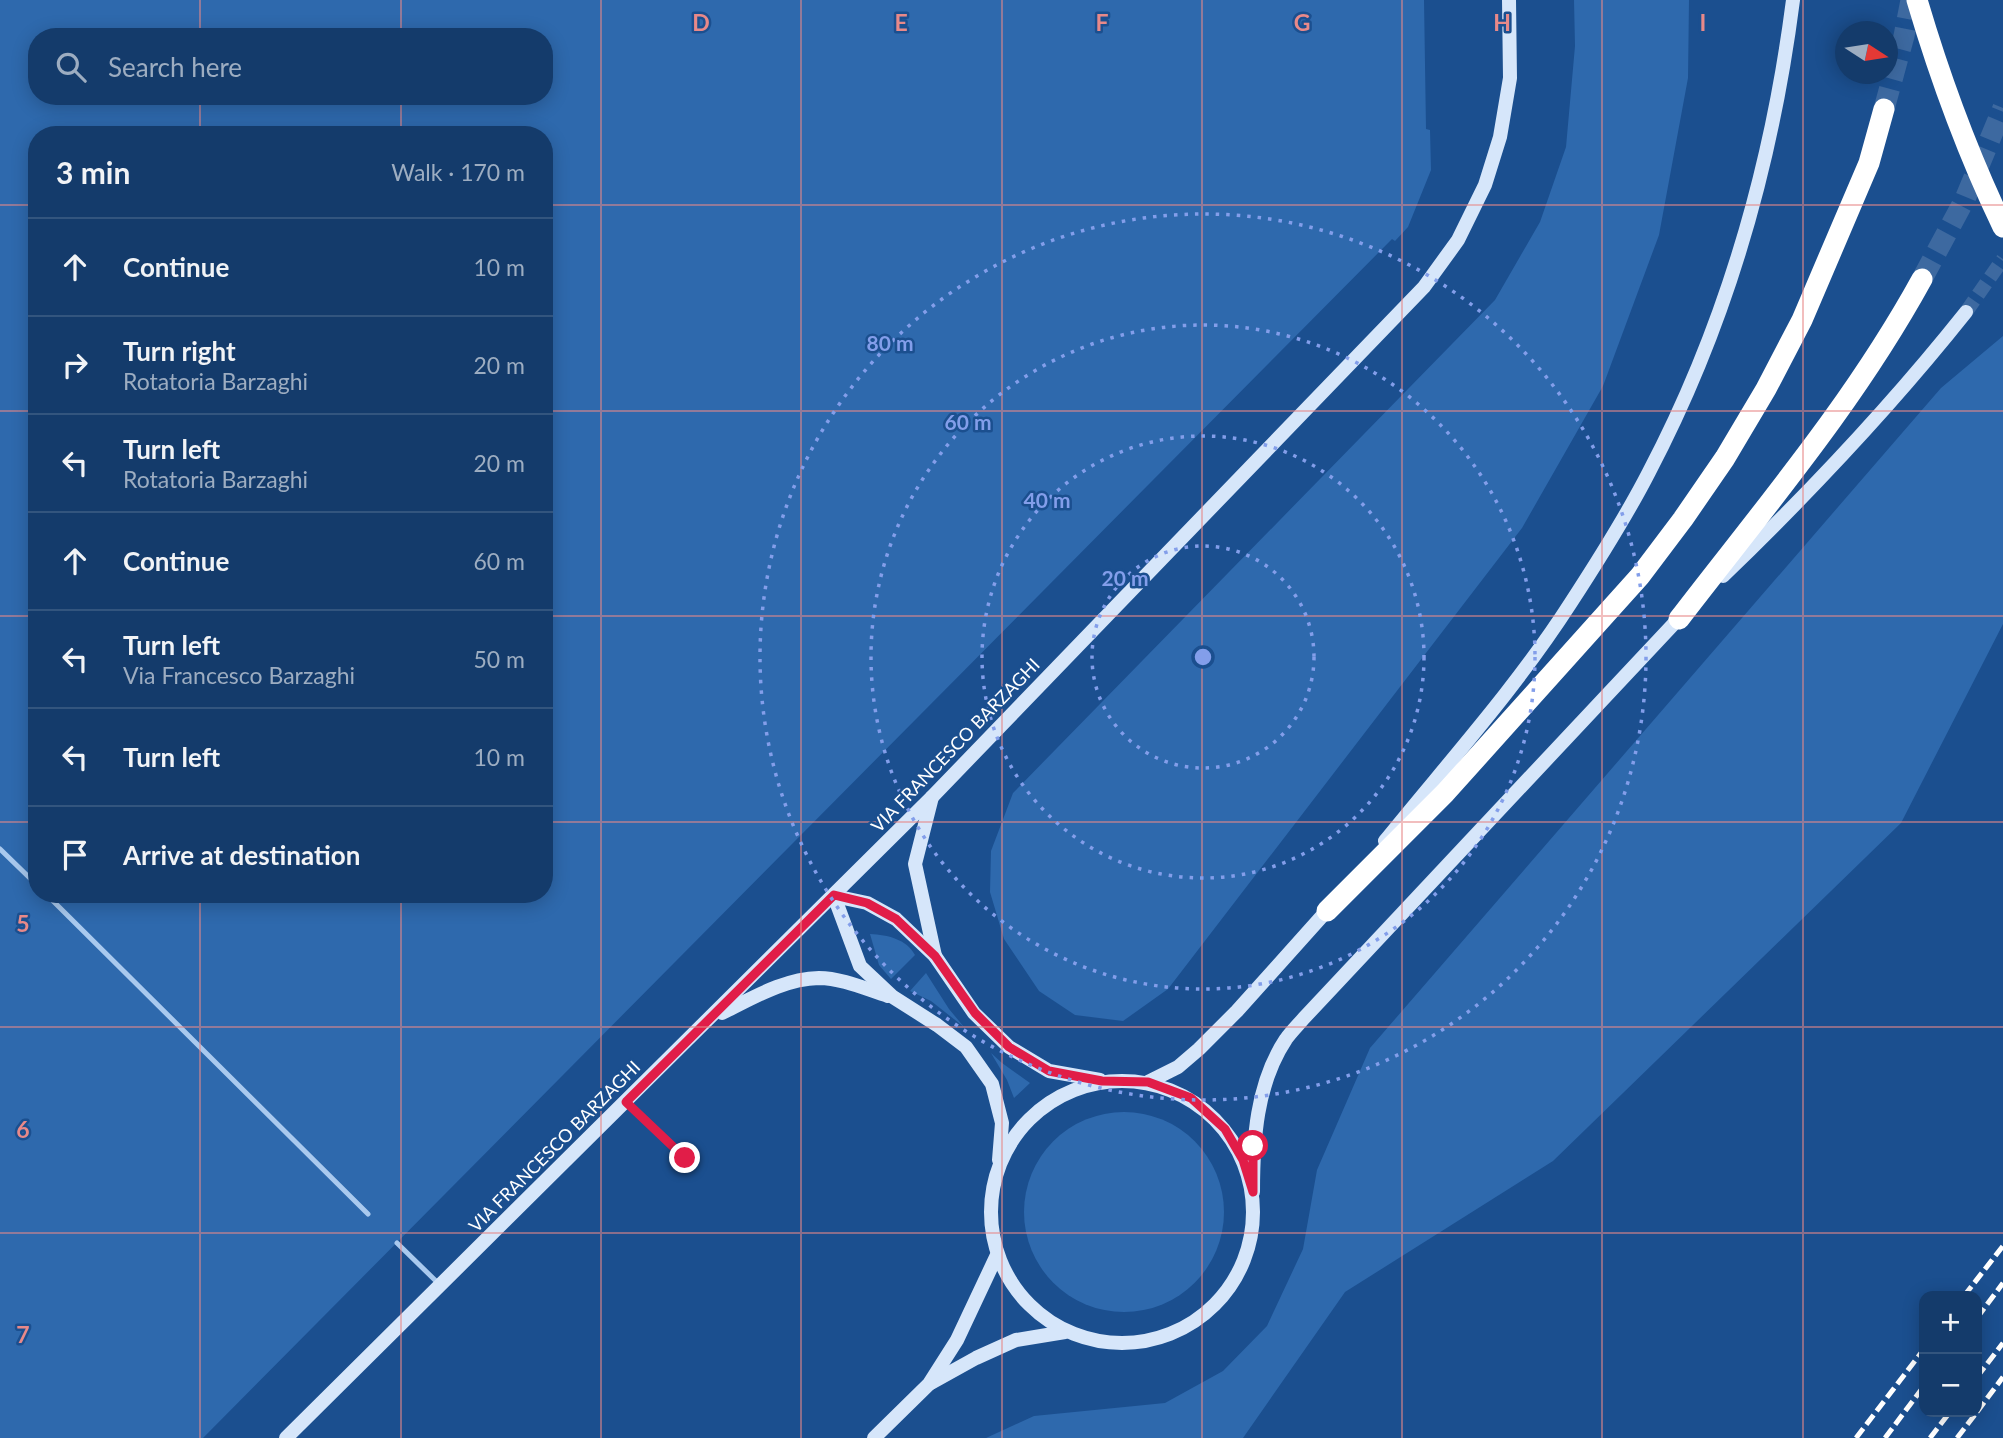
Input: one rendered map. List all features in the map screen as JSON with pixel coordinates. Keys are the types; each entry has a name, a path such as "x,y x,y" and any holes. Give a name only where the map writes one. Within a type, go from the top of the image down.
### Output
{"highway":[{"path":"1917,0 1945,89 2003,227"},
{"path":"1327,911 1445,793 1640,576 1683,519 1725,458 1766,389 1802,320 1868,163 1884,109"},
{"path":"1678,619 1836,417 1881,351 1922,279"}],"street":[{"name":"VIA FRANCESCO BARZAGHI","path":"286,1438 932,797 1424,287 1458,240 1485,186 1500,137 1510,78 1508,0"},
{"path":"1148,1082 1178,1067 1199,1049 1327,911 1512,685 1569,605 1649,473 1683,401 1719,314 1748,225 1766,156 1793,0"},
{"path":"929,1384 975,1358 1016,1340 1065,1332 1108,1343 1152,1341 1192,1324 1225,1295 1246,1256 1254,1213 1253,1146 1258,1114 1265,1084 1286,1040 1678,619 1784,517 1931,356 1966,312"},
{"path":"932,797 915,864 935,956"},
{"path":"834,895 867,903 896,919 935,956 975,1013 1009,1047 1049,1071 1102,1081 1148,1082 1191,1098 1225,1129 1243,1160 1253,1192"},
{"path":"834,895 860,966 893,998 937,1025 966,1048 992,1084 1002,1123 999,1164 990,1210 997,1255 1024,1300 1065,1332"},
{"path":"711,1018 788,981 821,978 893,998"},
{"path":"999,1164 1023,1125 1058,1095 1102,1081"},
{"path":"874,1438 929,1384 957,1340 997,1255"}],"lane":[{"path":"0,849 28,876"},
{"path":"55,903 368,1214"},
{"path":"626,1102 685,1158"},
{"path":"397,1243 441,1286"}],"shaded area":[{"path":"0,0 1424,0 1426,129 1430,130 1431,170 1408,227 1395,241 1392,239 203,1438 0,1438"},
{"path":"1574,0 1689,0 1688,78 1659,235 1603,386 1522,528 1168,989 1123,1021 1075,1015 1039,991 1004,939 990,892 991,851 1013,793 1495,300 1540,222 1566,147 1575,46"},
{"path":"2003,336 2003,624 1901,823 1553,1161 1345,1292 1243,1438 986,1438 1034,1416 1165,1403 1223,1371 1267,1326 1303,1249 1317,1170 1370,1048 1941,388"},
{"path":"870,934 896,939 907,945 915,955 891,979 879,965"},
{"path":"926,973 964,1027 931,1001 910,991"},
{"path":"991,1053 1030,1083 1014,1098 1007,1080"},
{"path":"1124,1112 1162,1119 1195,1141 1217,1174 1224,1212 1217,1250 1195,1283 1162,1305 1124,1312 1086,1305 1053,1283 1031,1250 1024,1212 1031,1174 1053,1141 1086,1119"}],"tunnel":[{"path":"1884,109 1911,0"},
{"path":"1922,279 1965,199 2003,108"},
{"path":"1966,312 2003,259"}],"railway":[{"path":"1968,1291 2003,1246"},
{"path":"1982,1311 2003,1283"},
{"path":"1982,1370 2003,1343"},
{"path":"1856,1438 1920,1354"},
{"path":"1982,1405 2003,1377"},
{"path":"1885,1438 1919,1393"},
{"path":"1930,1438 1946,1417"},
{"path":"1957,1438 1973,1417"}],"route":[{"path":"685,1158 626,1102 834,895 867,903 896,919 935,956 975,1013 1009,1047 1049,1071 1102,1081 1148,1082 1191,1098 1225,1129 1243,1160 1253,1192 1253,1146"}]}
